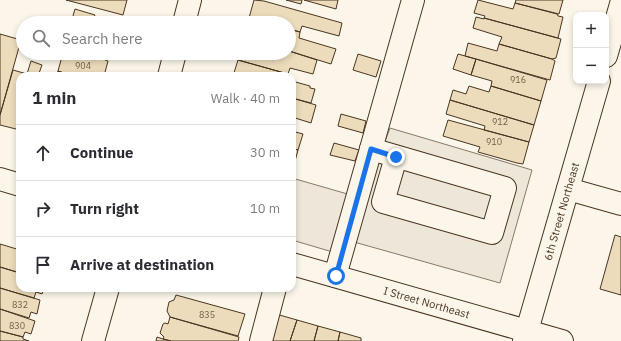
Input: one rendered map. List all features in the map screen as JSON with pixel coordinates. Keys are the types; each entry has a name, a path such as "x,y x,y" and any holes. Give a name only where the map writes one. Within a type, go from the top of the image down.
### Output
{"street":[{"path":"186,16 190,0"},
{"path":"336,276 413,0"},
{"path":"608,48 621,4"},
{"path":"169,72 173,60"},
{"name":"6th Street Northeast","path":"525,336 598,84"},
{"path":"371,149 505,188 492,233 384,202 396,157"},
{"path":"0,179 16,184"},
{"path":"568,189 621,204"},
{"name":"I Street Northeast","path":"296,265 336,276 525,336 562,341"},
{"path":"93,341 107,292"},
{"path":"261,341 274,292"}],"shaded area":[{"path":"390,128 532,170 500,283 354,242 370,182"},
{"path":"296,179 351,195 336,253 296,241"}],"building":[{"path":"66,0 127,0 123,15"},
{"path":"254,0 264,1 342,23 339,36 302,26 300,32 296,31 296,16 250,16"},
{"path":"286,0 302,0 301,4"},
{"path":"304,0 338,0 336,9"},
{"path":"478,0 513,9 515,3 557,14 558,16 563,17 558,38 484,18 485,16 474,13"},
{"path":"516,0 563,0 559,14 515,3"},
{"path":"75,9 95,15 95,16 73,16"},
{"path":"476,17 561,39 556,58 552,59 499,44 502,37 473,28"},
{"path":"296,31 300,32 299,38 336,49 331,64 296,53"},
{"path":"0,34 16,39 16,58 0,115"},
{"path":"468,43 497,51 499,44 552,59 555,61 550,80 465,56"},
{"path":"296,53 317,60 313,74 290,68 289,72 281,72 238,60 296,60"},
{"path":"358,54 381,61 376,77 353,70"},
{"path":"458,54 476,59 471,75 453,69"},
{"path":"476,59 547,80 541,101 491,86 492,81 471,75"},
{"path":"61,60 108,61 105,72 58,71"},
{"path":"238,60 281,72 234,72"},
{"path":"31,61 42,65 39,72 28,72"},
{"path":"13,70 20,72 16,72 16,129 0,125 0,115"},
{"path":"296,82 315,89 311,103 296,99"},
{"path":"469,86 489,92 491,86 541,101 534,125 450,100 453,90 466,94"},
{"path":"296,99 316,105 311,123 296,118"},
{"path":"450,100 534,125 529,142 484,130 485,126 446,114"},
{"path":"341,114 366,121 363,133 338,126"},
{"path":"448,120 529,142 523,164 478,152 480,147 443,136"},
{"path":"296,132 303,134 298,150 296,149"},
{"path":"334,143 359,150 355,161 330,155"},
{"path":"615,235 621,237 621,295 600,289"},
{"path":"0,244 16,249 16,272 0,267"},
{"path":"0,267 16,272 16,292 36,292 34,298 0,288"},
{"path":"0,288 40,300 37,314 31,312 29,318 0,309"},
{"path":"176,295 245,314 238,336 170,317 167,311 169,302 174,300"},
{"path":"0,309 35,321 31,334 25,332 23,337 0,331"},
{"path":"276,314 297,320 290,341 268,341"},
{"path":"170,317 239,337 238,341 171,341 163,339 164,337 160,333 163,324 168,324"},
{"path":"297,320 318,326 314,341 290,341"},
{"path":"318,326 340,332 338,341 314,341"},
{"path":"0,331 23,337 23,339 29,341 0,341"},
{"path":"340,332 361,338 361,341 338,341"},
{"path":"157,337 163,339 171,341 156,341"}],"route":[{"path":"336,276 371,149 396,157"}]}
